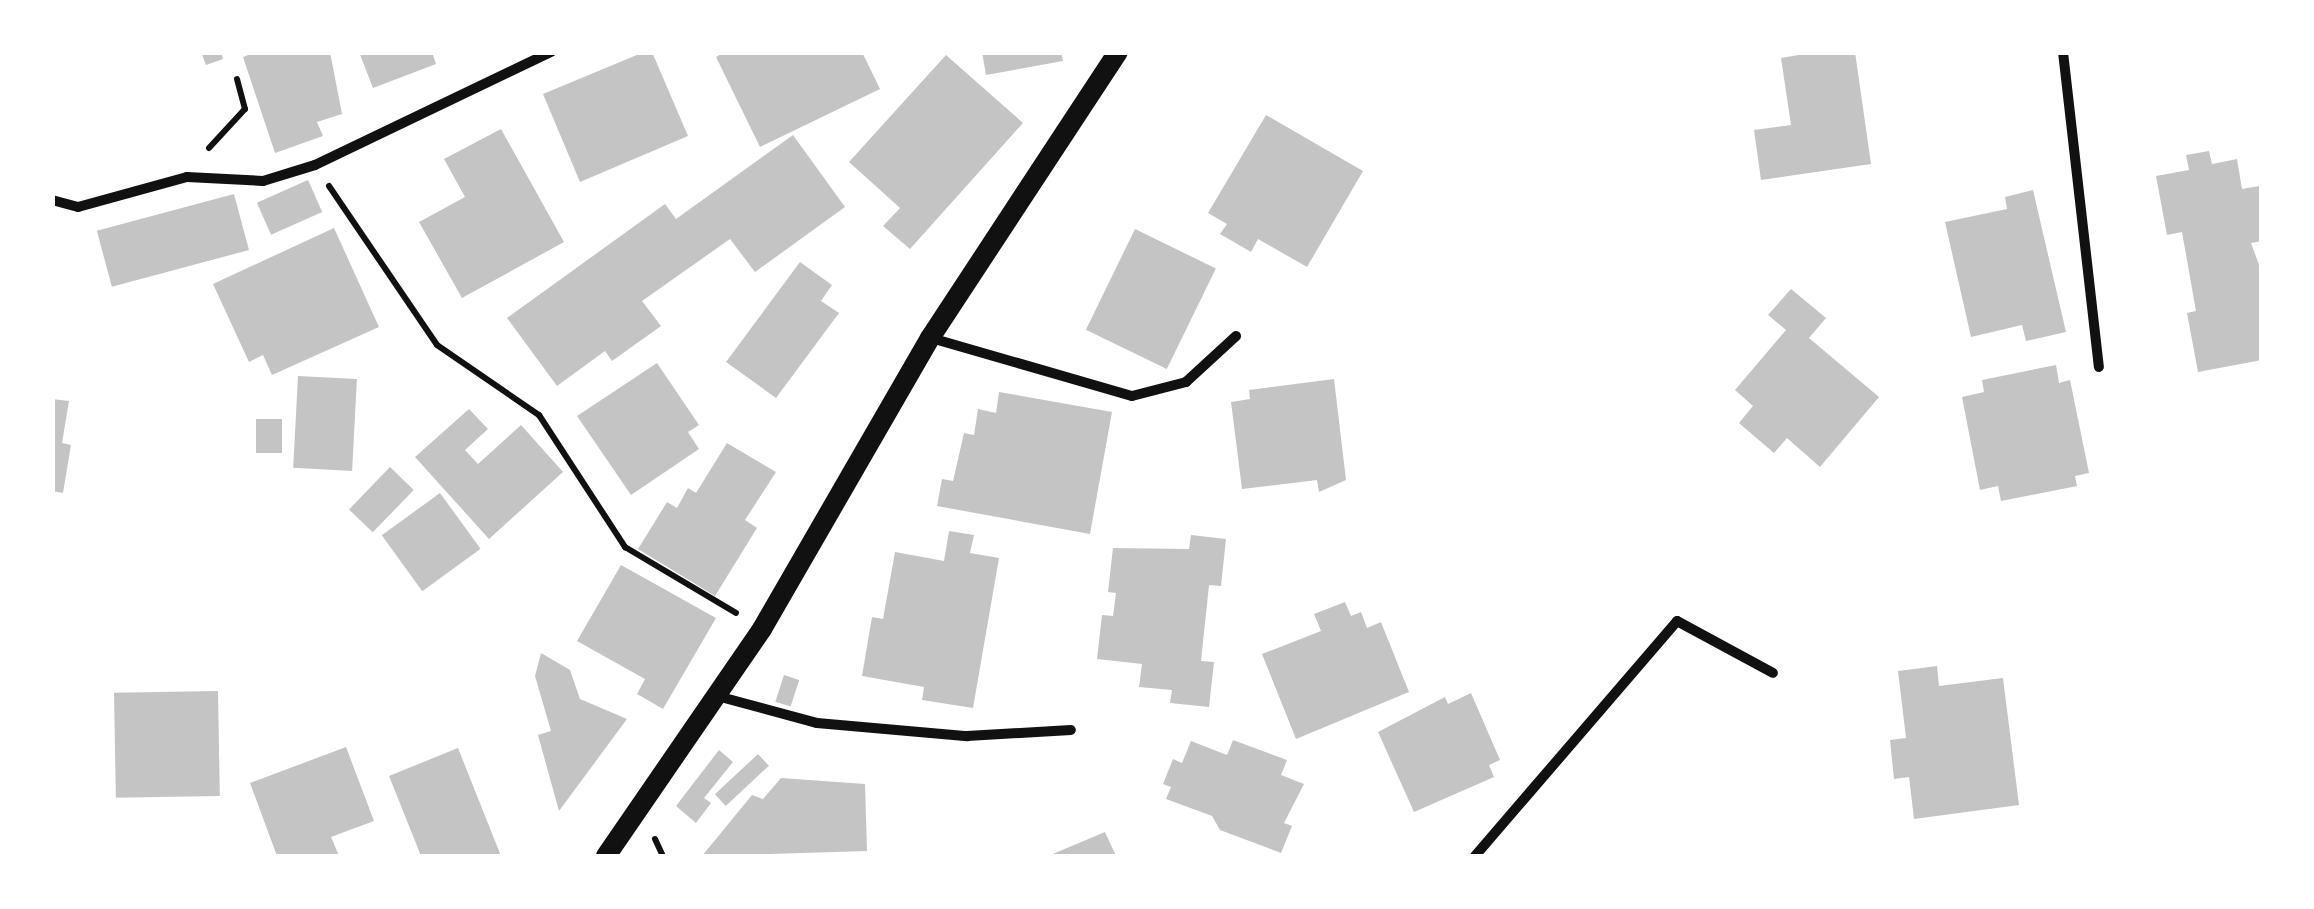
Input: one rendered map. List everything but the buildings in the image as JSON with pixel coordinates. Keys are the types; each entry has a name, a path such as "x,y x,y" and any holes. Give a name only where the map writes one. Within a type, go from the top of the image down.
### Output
{"main road":[{"path":"606,856 762,629 930,338 1118,52"}],"street":[{"path":"52,200 78,208 186,176 263,182 315,165 552,52"},
{"path":"2063,52 2099,366"},
{"path":"930,338 1132,396 1186,382 1236,336"},
{"path":"1475,856 1677,621 1773,673"},
{"path":"718,696 817,723 967,736 1071,730"}],"path":[{"path":"186,176 245,109 237,79"},
{"path":"315,165 437,345 540,415 626,548 762,629"}]}
